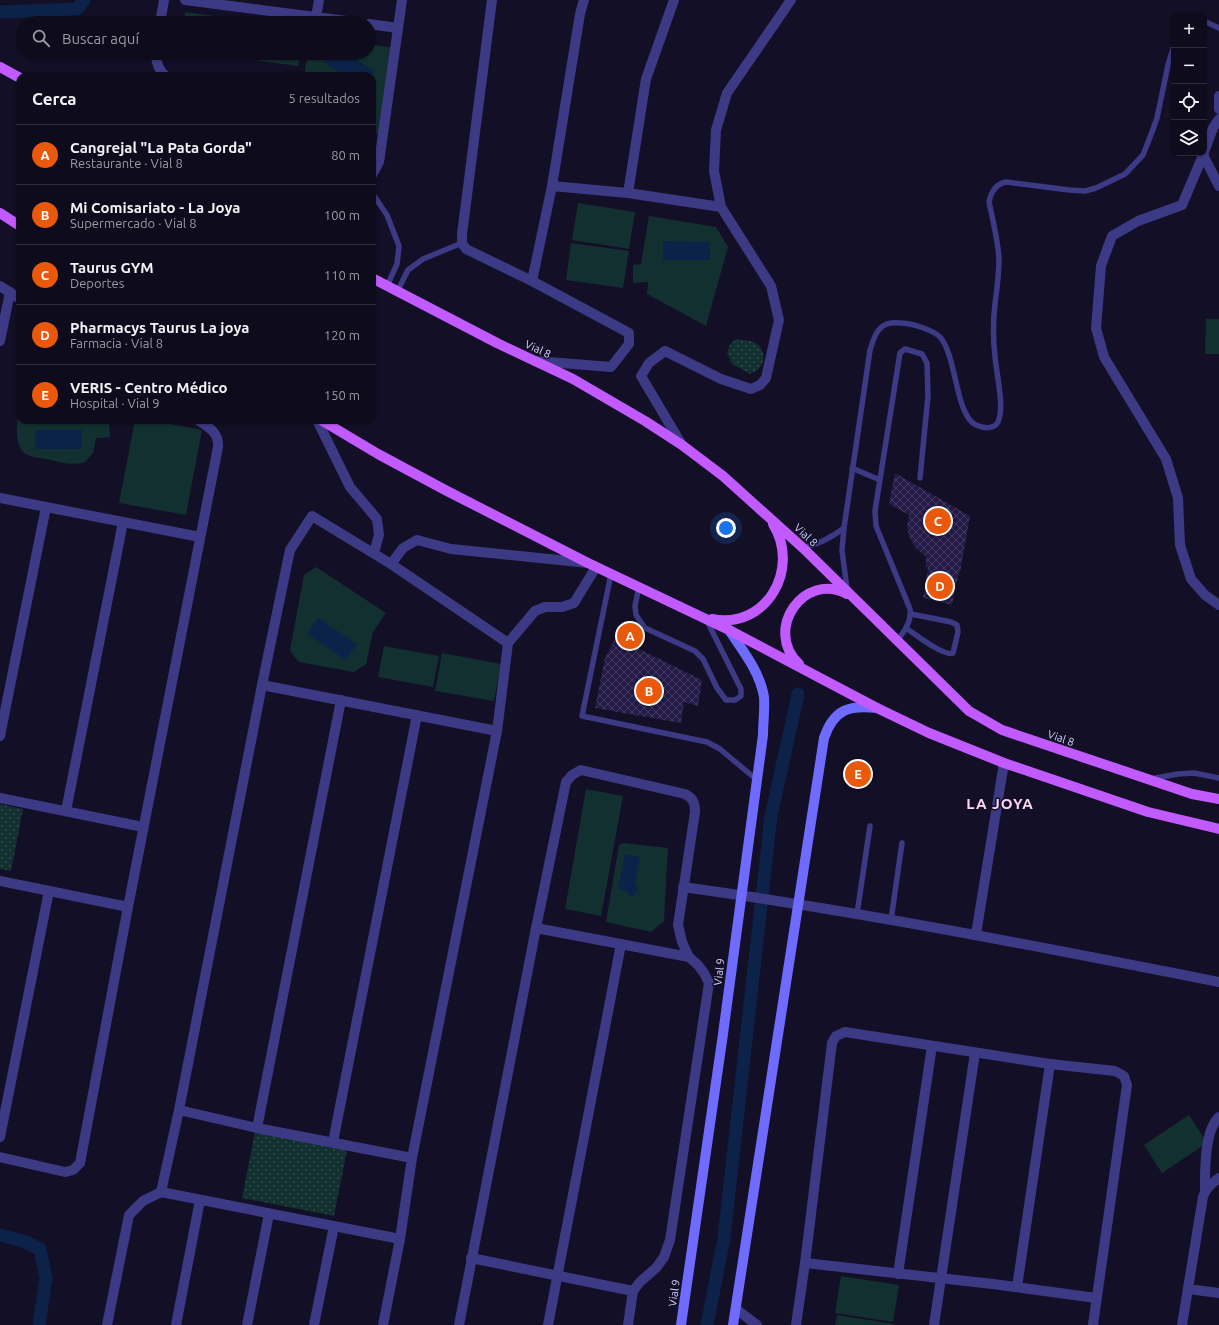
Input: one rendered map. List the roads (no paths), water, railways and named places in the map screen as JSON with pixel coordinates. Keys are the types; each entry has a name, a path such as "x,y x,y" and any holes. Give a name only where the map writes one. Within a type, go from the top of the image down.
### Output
{"main road":[{"path":"1,68 16,76"},
{"path":"0,213 16,223"},
{"name":"Vial 8","path":"376,280 497,343 600,394 645,420 682,445 724,476 803,548 969,711 1002,730 1192,794 1219,799"},
{"path":"328,424 378,454 447,491 592,565 640,586 730,630 877,708 929,733 1004,763 1148,812 1219,829"},
{"path":"695,613 714,620 740,618 754,612 762,606 775,590 783,571 783,550 777,531 764,512"},
{"path":"809,671 795,660 786,645 785,627 791,610 803,597 819,590 837,590 850,594"}],"street":[{"path":"161,16 164,0"},
{"path":"185,0 238,4 310,16"},
{"path":"316,16 319,0"},
{"path":"376,168 379,162 402,0"},
{"path":"492,0 462,243 466,248 532,281 629,333 629,344 610,367 536,361"},
{"path":"532,281 552,186 580,14 584,0"},
{"path":"628,193 646,79 674,0"},
{"path":"682,445 641,376 648,363 665,351 721,379 751,389 760,385 766,378 779,320 772,286 721,207 714,172 716,130 727,93 791,0"},
{"path":"376,25 398,28"},
{"path":"156,60 161,72"},
{"path":"1219,96 1219,109"},
{"path":"1207,145 1213,128 1219,119"},
{"path":"1203,156 1182,205 1138,221 1112,236 1101,266 1096,328 1104,357 1166,459 1178,498 1180,545 1191,579 1205,595 1219,605"},
{"path":"1205,156 1219,186"},
{"path":"552,186 628,193 721,207"},
{"path":"0,286 16,297"},
{"path":"0,341 10,292"},
{"path":"0,1157 65,1172 73,1170 80,1163 218,442 218,438 214,431 204,424"},
{"path":"319,424 350,487 377,519 379,535 374,553"},
{"path":"0,498 200,537"},
{"path":"0,736 46,507"},
{"path":"161,1192 179,1110 262,685 290,550 312,516 391,564 508,643"},
{"path":"66,811 123,522"},
{"path":"383,1325 400,1239 412,1158 497,731 508,643 535,611 545,607 562,607 574,603 592,565 451,549 417,540 403,548 391,564"},
{"name":"Vial 9","path":"681,1325 724,1034 763,735 764,697 760,683 750,660 730,630"},
{"path":"262,685 497,731"},
{"path":"257,1128 341,700"},
{"path":"734,1325 780,1025 788,962 824,738 833,719 841,712 858,707 877,708"},
{"path":"334,1142 417,715"},
{"path":"976,934 1004,763"},
{"path":"459,1325 536,928 566,782 572,775 581,770 686,794 692,798 695,812 678,926 682,942 689,957 698,965 709,983 670,1240 664,1256 656,1268 640,1282 633,1291 628,1325"},
{"path":"0,798 144,827"},
{"path":"0,881 128,907"},
{"path":"683,887 742,895 976,934 1219,982"},
{"path":"0,1137 49,891"},
{"path":"536,928 689,957"},
{"path":"548,1325 621,944"},
{"path":"796,1325 832,1043 839,1034 845,1032 1050,1064 1115,1071 1124,1076 1127,1085 1093,1325"},
{"path":"898,1274 932,1046"},
{"path":"934,1325 975,1053"},
{"path":"1017,1287 1050,1064"},
{"path":"179,1110 257,1128 412,1158"},
{"path":"1182,1325 1205,1191 1204,1162 1213,1123 1219,1117"},
{"path":"1205,1191 1219,1178"},
{"path":"107,1325 129,1215 143,1201 161,1192 400,1239"},
{"path":"176,1325 200,1200"},
{"path":"247,1325 269,1214"},
{"path":"314,1325 334,1226"},
{"path":"471,1258 633,1291"},
{"path":"805,1263 1017,1287 1096,1298"},
{"path":"1188,1289 1219,1293"},
{"path":"736,1309 757,1325"}],"lane":[{"path":"1207,22 1219,28"},
{"path":"850,594 844,570 842,550 844,528 870,350 875,335 881,328 888,324 904,323 930,330 940,338 950,358 960,397 965,412 971,422 978,426 987,428 992,427 997,423 1000,414 1000,399 994,355 994,322 999,259 989,202 990,197 997,185 1006,182 1085,191 1096,188 1125,174 1143,155 1152,132 1157,118 1173,48"},
{"path":"376,199 387,215 399,246 398,264 388,286"},
{"path":"397,292 408,270 423,259 462,243"},
{"path":"898,641 906,628 911,614 876,526 875,511 900,353 905,349 922,354 927,363 928,396 920,478"},
{"path":"852,468 880,480"},
{"path":"803,548 817,544 844,528"},
{"path":"611,574 582,716 707,742 720,749 757,780"},
{"path":"640,586 635,606 636,615 646,628 695,651 703,659 717,688 726,700 736,700 741,696 741,689 706,619"},
{"path":"906,628 937,649 948,654 953,653 958,632 957,625 951,622 911,614"},
{"path":"1146,779 1194,773 1219,778"},
{"path":"857,914 870,826"},
{"path":"891,920 902,843"}],"water":[{"path":"324,60 356,60 374,71 339,72 323,62"},
{"path":"663,241 710,242 710,260 663,260"},
{"path":"35,430 82,430 82,449 35,449"},
{"path":"318,618 357,644 346,660 307,634"},
{"path":"625,854 640,857 635,885 638,886 638,890 634,896 631,897 626,891 618,889"}],"waterway":[{"path":"0,12 77,9 84,0"},
{"path":"707,1325 724,1238 771,816 798,694"},
{"path":"0,1235 23,1241 40,1249 46,1278 39,1325"}],"place":[{"name":"Taurus GYM","path":"938,521"},
{"name":"Pharmacys Taurus La joya","path":"940,586"},
{"name":"Cangrejal \"La Pata Gorda\"","path":"630,636"},
{"name":"Mi Comisariato - La Joya","path":"649,691"},
{"name":"VERIS - Centro Médico","path":"858,774"}],"district":[{"name":"LA JOYA","path":"1000,804"}]}
